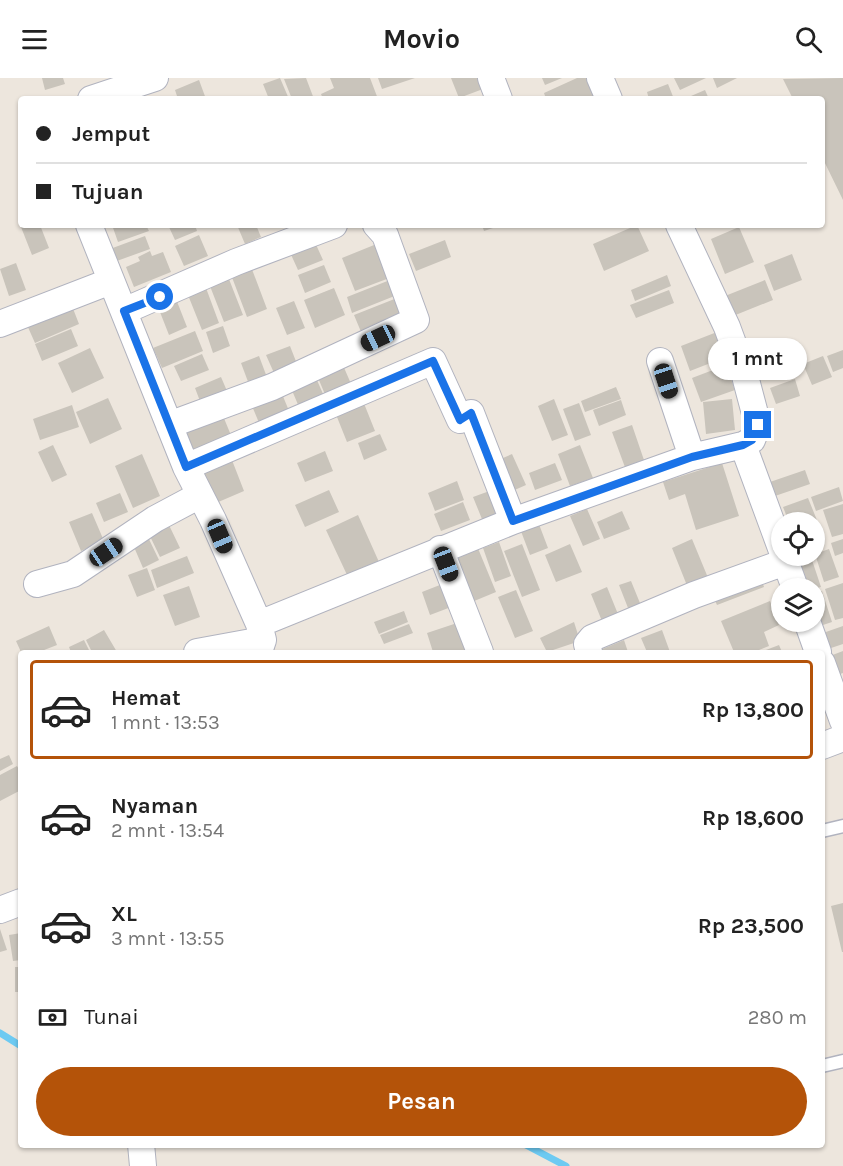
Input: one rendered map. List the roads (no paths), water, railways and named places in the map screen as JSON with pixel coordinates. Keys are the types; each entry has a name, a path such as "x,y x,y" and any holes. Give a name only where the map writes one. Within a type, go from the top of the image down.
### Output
{"street":[{"path":"100,96 155,78"},
{"path":"491,78 498,96"},
{"path":"600,78 608,96"},
{"path":"90,228 186,467 260,639"},
{"path":"124,311 236,262 326,228"},
{"path":"169,425 272,387 416,320 383,228"},
{"path":"207,650 260,639 441,549 513,521 692,457 743,445 752,440 758,425 746,376 727,327 680,228"},
{"path":"0,324 111,281"},
{"path":"186,467 433,361 460,420 471,413 513,521"},
{"path":"660,361 692,457"},
{"path":"743,445 771,523"},
{"path":"37,584 73,574 155,519 200,495"},
{"path":"441,549 479,650"},
{"path":"588,650 587,644 592,638 771,561"},
{"path":"811,632 817,650"},
{"path":"825,671 843,721"},
{"path":"825,745 843,738"},
{"path":"0,910 18,903"},
{"path":"141,1148 143,1166"}],"lane":[{"path":"825,830 843,826"},
{"path":"825,1065 843,1061"}],"waterway":[{"path":"0,1033 18,1044"},
{"path":"532,1148 566,1166"}]}
